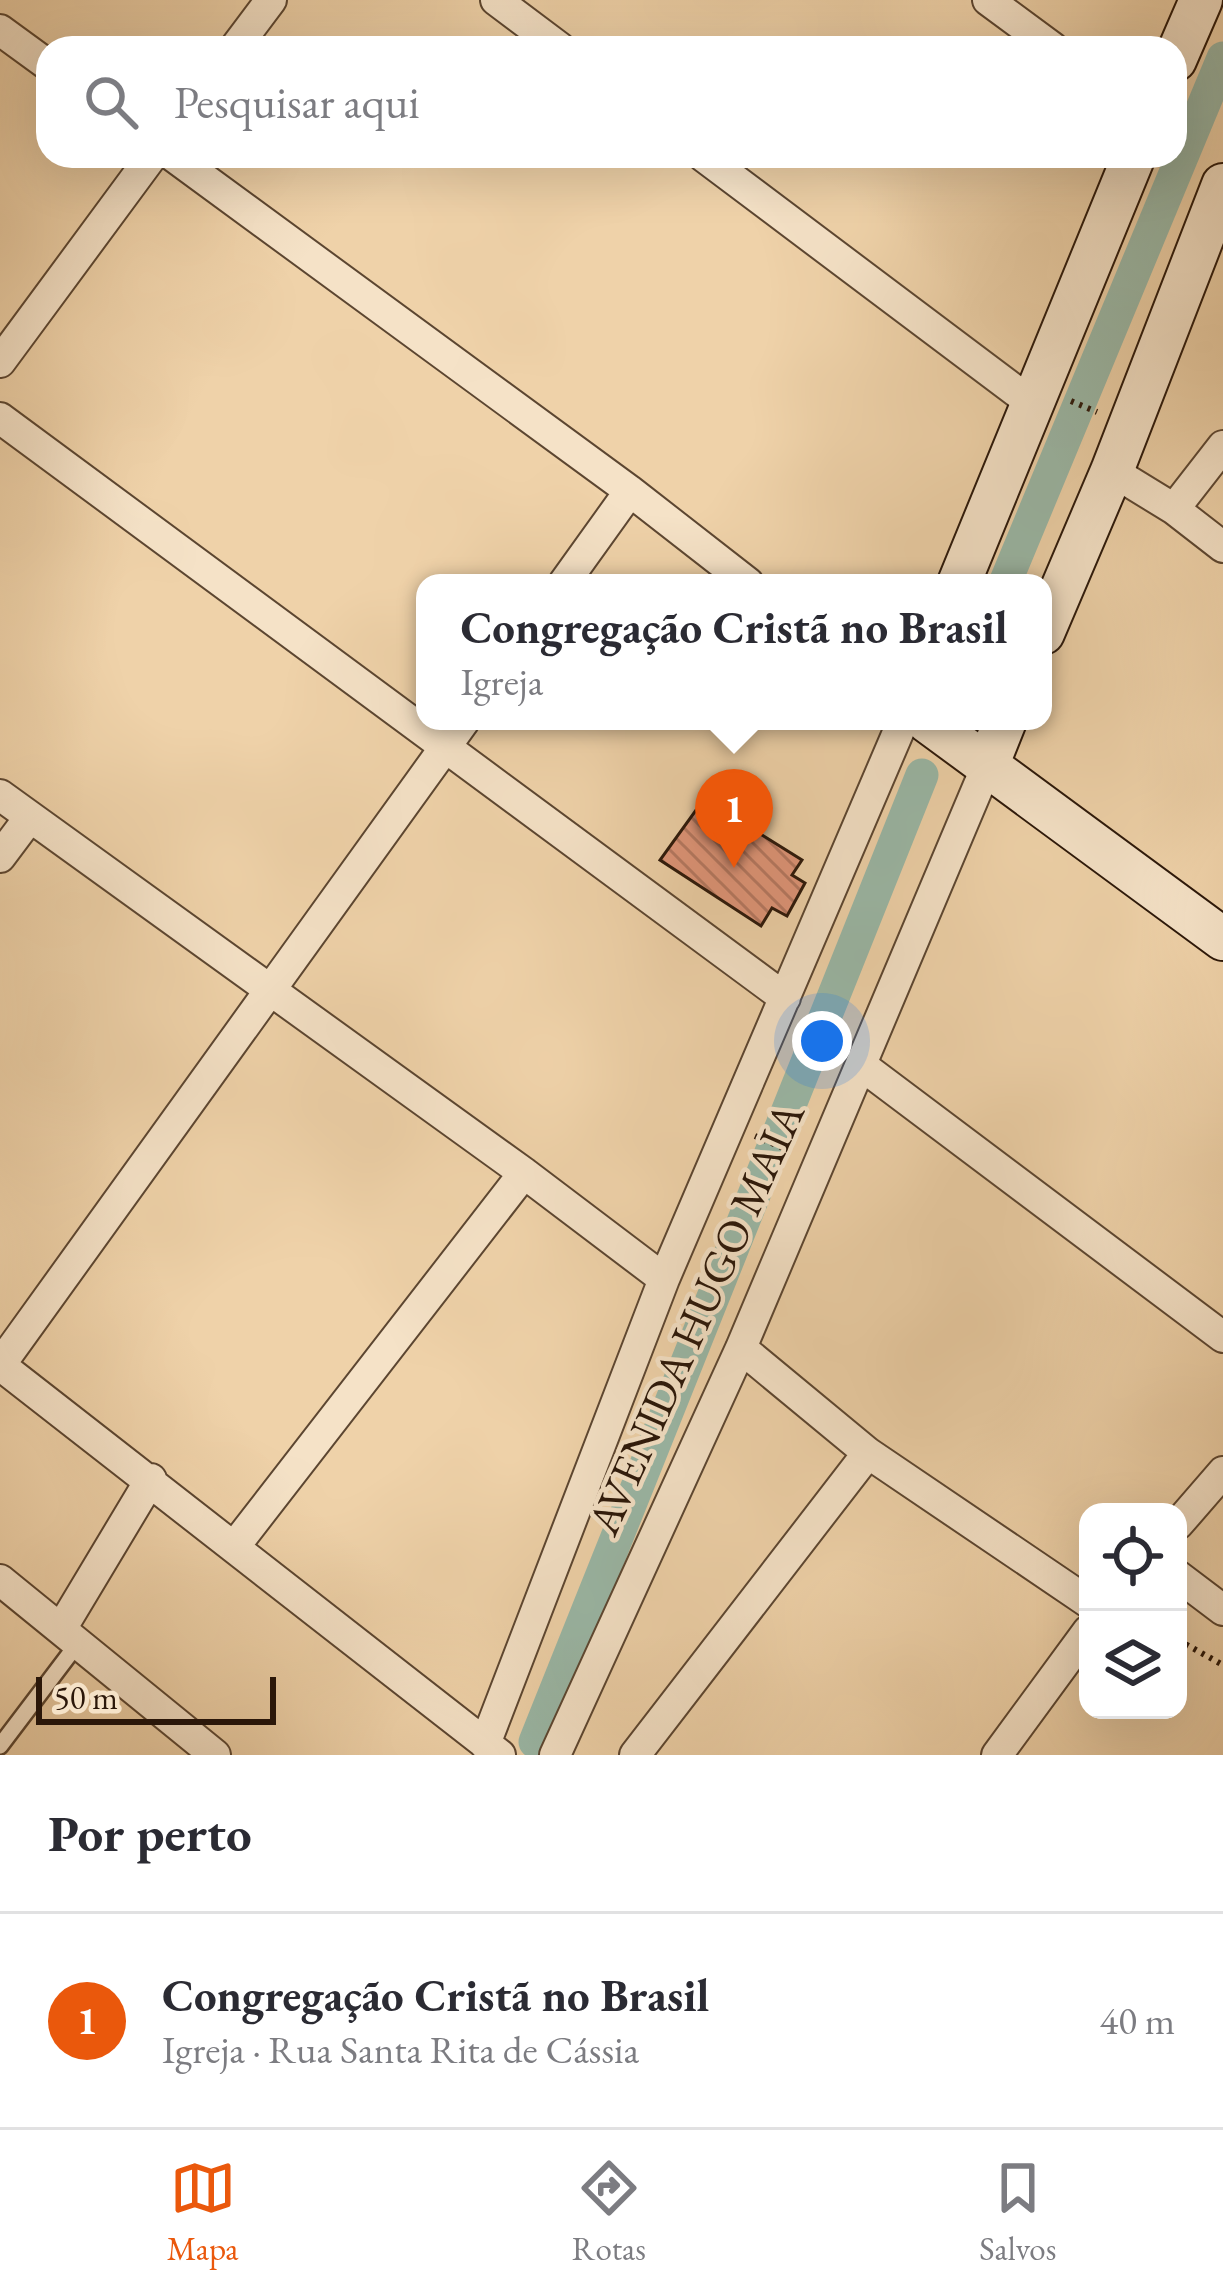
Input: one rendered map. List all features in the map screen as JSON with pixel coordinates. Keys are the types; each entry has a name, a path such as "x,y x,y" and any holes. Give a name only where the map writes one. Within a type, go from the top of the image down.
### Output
{"street":[{"path":"244,36 272,0"},
{"path":"496,0 544,36"},
{"path":"988,0 1037,36"},
{"path":"1185,36 1201,0"},
{"path":"0,30 36,56"},
{"path":"0,362 143,168"},
{"path":"189,168 736,574"},
{"path":"721,168 1036,396"},
{"path":"963,574 1129,168"},
{"path":"1052,611 1223,185"},
{"path":"0,418 416,727"},
{"path":"1174,509 1223,446"},
{"path":"1112,471 1174,509 1223,547"},
{"path":"570,574 630,491"},
{"path":"420,730 785,998"},
{"path":"457,730 0,1364 493,1749"},
{"name":"AVENIDA HUGO MAIA","path":"493,1749 664,1279 899,730"},
{"name":"AVENIDA HUGO MAIA","path":"556,1755 741,1348 1001,730"},
{"path":"940,731 1223,939"},
{"path":"0,795 664,1279"},
{"path":"0,857 30,817"},
{"path":"861,1065 1223,1337"},
{"path":"234,1547 524,1173"},
{"path":"741,1348 868,1453 1079,1596"},
{"path":"635,1755 868,1453"},
{"path":"1187,1514 1223,1472"},
{"path":"69,1636 151,1479"},
{"path":"0,1580 215,1755"},
{"path":"1187,1583 1223,1610"},
{"path":"997,1755 1079,1642"}],"lane":[{"path":"0,1746 69,1636"}],"path":[{"path":"1036,396 1129,426"},
{"path":"730,1124 819,1164"},
{"path":"1187,1645 1223,1664"}],"building":[{"path":"704,799 802,860 792,875 805,883 787,916 772,908 761,926 660,860"}],"waterway":[{"path":"1187,145 1223,58"},
{"path":"1009,574 1177,168"},
{"path":"535,1742 922,775"}],"place":[{"name":"Congregação Cristã no Brasil","path":"734,868"}]}
